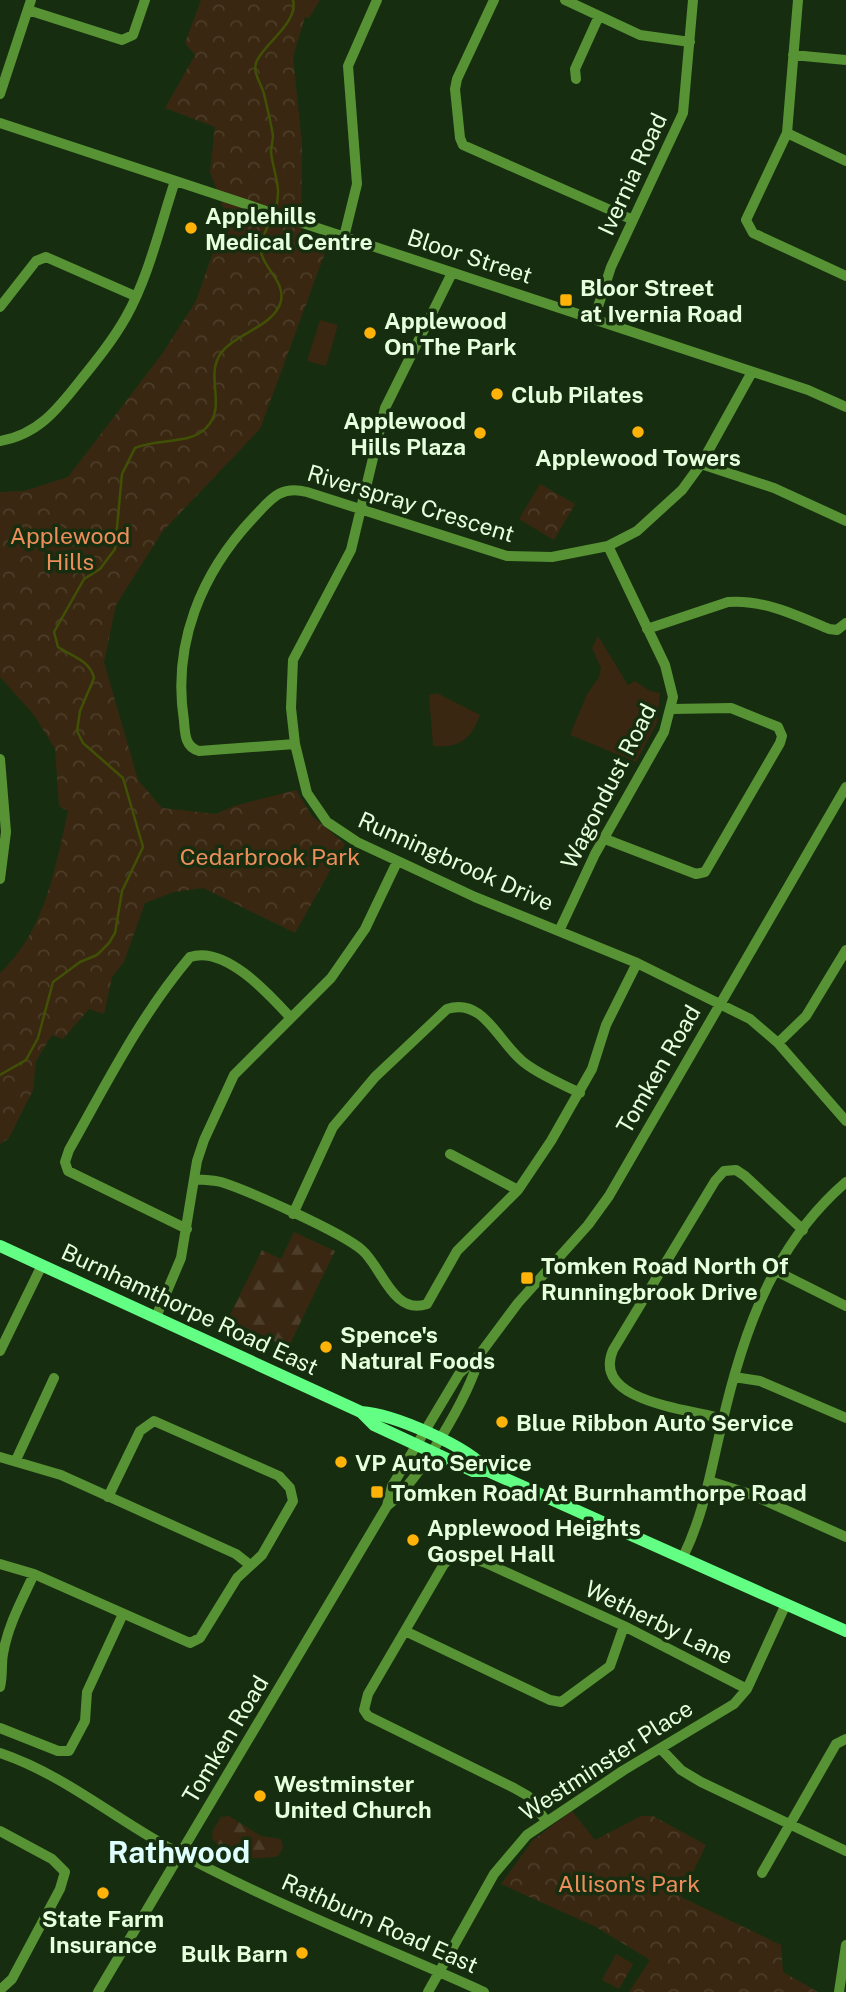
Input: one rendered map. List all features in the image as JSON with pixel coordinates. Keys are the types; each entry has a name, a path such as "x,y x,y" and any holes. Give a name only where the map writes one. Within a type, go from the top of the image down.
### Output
{"main road":[{"name":"Burnhamthorpe Road East","path":"0,1246 361,1412 374,1425 434,1445 473,1471 488,1471 846,1631"}],"street":[{"path":"0,94 30,5 122,40 133,35 145,0"},
{"path":"344,237 357,184 348,66 377,0"},
{"path":"494,0 457,79 455,89 463,145 633,220"},
{"path":"565,0 640,35 690,42"},
{"name":"Ivernia Road","path":"594,319 611,267 683,113 693,0"},
{"path":"798,0 787,133 746,220 747,226 753,233 846,276"},
{"path":"576,79 575,69 599,16"},
{"path":"793,55 846,60"},
{"name":"Bloor Street","path":"0,123 594,319 843,405"},
{"path":"787,133 846,161"},
{"path":"0,441 24,435 57,411 112,339 135,296 175,181"},
{"path":"0,307 36,261 46,257 135,296"},
{"name":"Runningbrook Drive","path":"452,272 385,408 351,550 293,660 290,692 295,744 307,793 327,822 339,832 397,863 637,963 750,1019 778,1043 846,1121"},
{"name":"Riverspray Crescent","path":"295,744 205,752 189,746 181,686 182,661 192,613 221,556 277,493 295,489 506,556 552,556 608,546 637,531 662,511 701,464 752,372"},
{"path":"843,405 846,392"},
{"path":"701,464 774,488 846,521"},
{"name":"Wagondust Road","path":"560,929 605,839 664,732 672,709 669,676 608,546"},
{"path":"647,629 728,602 743,601 764,604 828,629 837,630 846,623"},
{"path":"605,839 696,874 705,872 780,743 778,727 749,713 731,708 672,709"},
{"path":"0,759 6,832 0,879"},
{"name":"Tomken Road","path":"98,1992 387,1506 392,1486 459,1374 480,1354 518,1303 601,1208 846,787"},
{"path":"156,1317 176,1273 204,1140 234,1075 290,1017 314,997 350,951 377,908 397,863"},
{"path":"778,1043 806,1016 846,950"},
{"path":"187,1229 68,1171 65,1162 69,1150 132,1034 190,957 208,955 242,971 260,983 290,1017"},
{"path":"194,1179 221,1182 360,1248 392,1292 418,1307 431,1301 457,1251 518,1190 580,1093 599,1051 606,1025 637,963"},
{"path":"293,1214 333,1127 375,1077 447,1009 458,1006 477,1011 524,1063 580,1093"},
{"path":"450,1154 518,1190"},
{"path":"723,1419 651,1402 622,1388 613,1382 608,1361 715,1181 724,1171 736,1170 745,1176 803,1230"},
{"path":"684,1557 699,1521 746,1332 776,1271 803,1230 846,1182"},
{"path":"0,1351 42,1265"},
{"path":"776,1271 846,1306"},
{"name":"Tomken Road","path":"387,1506 404,1492 434,1445 473,1380 480,1354"},
{"path":"734,1377 760,1381 846,1418"},
{"path":"16,1460 54,1378"},
{"path":"0,1564 34,1574 179,1640 195,1642 230,1587 262,1555 291,1508 290,1488 279,1476 163,1424 150,1421 140,1431 108,1497"},
{"path":"0,1457 16,1460 108,1497 236,1554 250,1565"},
{"path":"709,1481 750,1494 846,1537"},
{"name":"Wetherby Lane","path":"546,1821 528,1796 368,1716 364,1710 363,1703 444,1564 453,1556 461,1554 624,1626 747,1689"},
{"path":"0,1687 4,1674 2,1656 13,1620 34,1574"},
{"name":"Westminster Place","path":"428,1992 512,1849 546,1821 733,1703 747,1689 786,1604"},
{"path":"0,1728 58,1751 69,1751 85,1721 87,1692 123,1614"},
{"path":"405,1631 550,1700 561,1702 610,1666 624,1626"},
{"path":"762,1873 836,1744 846,1739"},
{"path":"661,1749 681,1770 846,1851"},
{"name":"Rathburn Road East","path":"0,1753 62,1780 181,1853 297,1910 484,1992"},
{"path":"0,1831 52,1859 65,1872 60,1889 12,1979 0,1990"},
{"path":"839,1992 846,1945"}],"green space":[{"name":"Applewood Hills","path":"201,0 320,0 309,18 305,17 293,57 302,144 301,232 329,242 260,429 162,532 116,605 104,662 138,780 162,808 216,814 234,806 296,790 312,816 345,844 295,933 203,888 174,892 145,903 124,962 112,977 104,1014 89,1009 63,1039 52,1035 36,1061 33,1090 9,1138 0,1144 0,973 28,938 38,919 53,877 68,811 59,806 55,749 34,715 0,677 0,492 24,491 68,477 162,354 196,301 226,215 210,172 215,127 165,108 195,55 185,43"},
{"path":"320,320 338,325 326,366 307,361"},
{"path":"540,484 575,504 554,540 519,519"},
{"path":"598,636 628,685 635,681 650,691 660,693 657,723 636,762 570,735 587,694 599,677 601,668 592,648"},
{"path":"437,693 480,715 473,730 457,744 433,746 429,695"},
{"path":"294,1232 335,1251 288,1348 228,1319 262,1250 281,1259"},
{"name":"Allison's Park","path":"572,1811 595,1840 641,1816 653,1816 706,1845 681,1897 781,1945 783,1972 818,1992 629,1992 650,1960 596,1927 501,1884 533,1840"},
{"path":"229,1816 261,1836 281,1839 283,1848 278,1856 251,1858 234,1854 219,1845 212,1839 213,1830 221,1817"},
{"path":"616,1954 633,1964 619,1989 602,1980"}],"waterway":[{"path":"275,210 278,195 271,152 273,136 255,67 260,56 291,17 293,0"},
{"path":"0,1075 26,1060 38,1038 53,982 80,962 97,955 109,943 115,933 122,891 143,847 123,778 83,743 77,731 80,711 94,678 92,672 84,663 58,647 54,632 84,579 100,569 115,549 122,474 135,448 191,437 206,428 215,410 216,362 221,353 277,310 281,301 280,287 261,252 263,238 272,216"}],"place":[{"name":"Applehills Medical Centre","path":"191,228"},
{"name":"Bloor Street at Ivernia Road","path":"566,300"},
{"name":"Applewood On The Park","path":"370,333"},
{"name":"Club Pilates","path":"497,394"},
{"name":"Applewood Towers","path":"638,432"},
{"name":"Applewood Hills Plaza","path":"480,433"},
{"name":"Tomken Road North Of Runningbrook Drive","path":"527,1278"},
{"name":"Spence's Natural Foods","path":"326,1347"},
{"name":"Blue Ribbon Auto Service","path":"502,1422"},
{"name":"VP Auto Service","path":"341,1462"},
{"name":"Tomken Road At Burnhamthorpe Road","path":"377,1492"},
{"name":"Applewood Heights Gospel Hall","path":"413,1540"},
{"name":"Westminster United Church","path":"260,1796"},
{"name":"State Farm Insurance","path":"103,1893"},
{"name":"Bulk Barn","path":"302,1953"}],"district":[{"name":"Rathwood","path":"179,1852"}],"park label":[{"name":"Cedarbrook Park","path":"270,856"}]}
